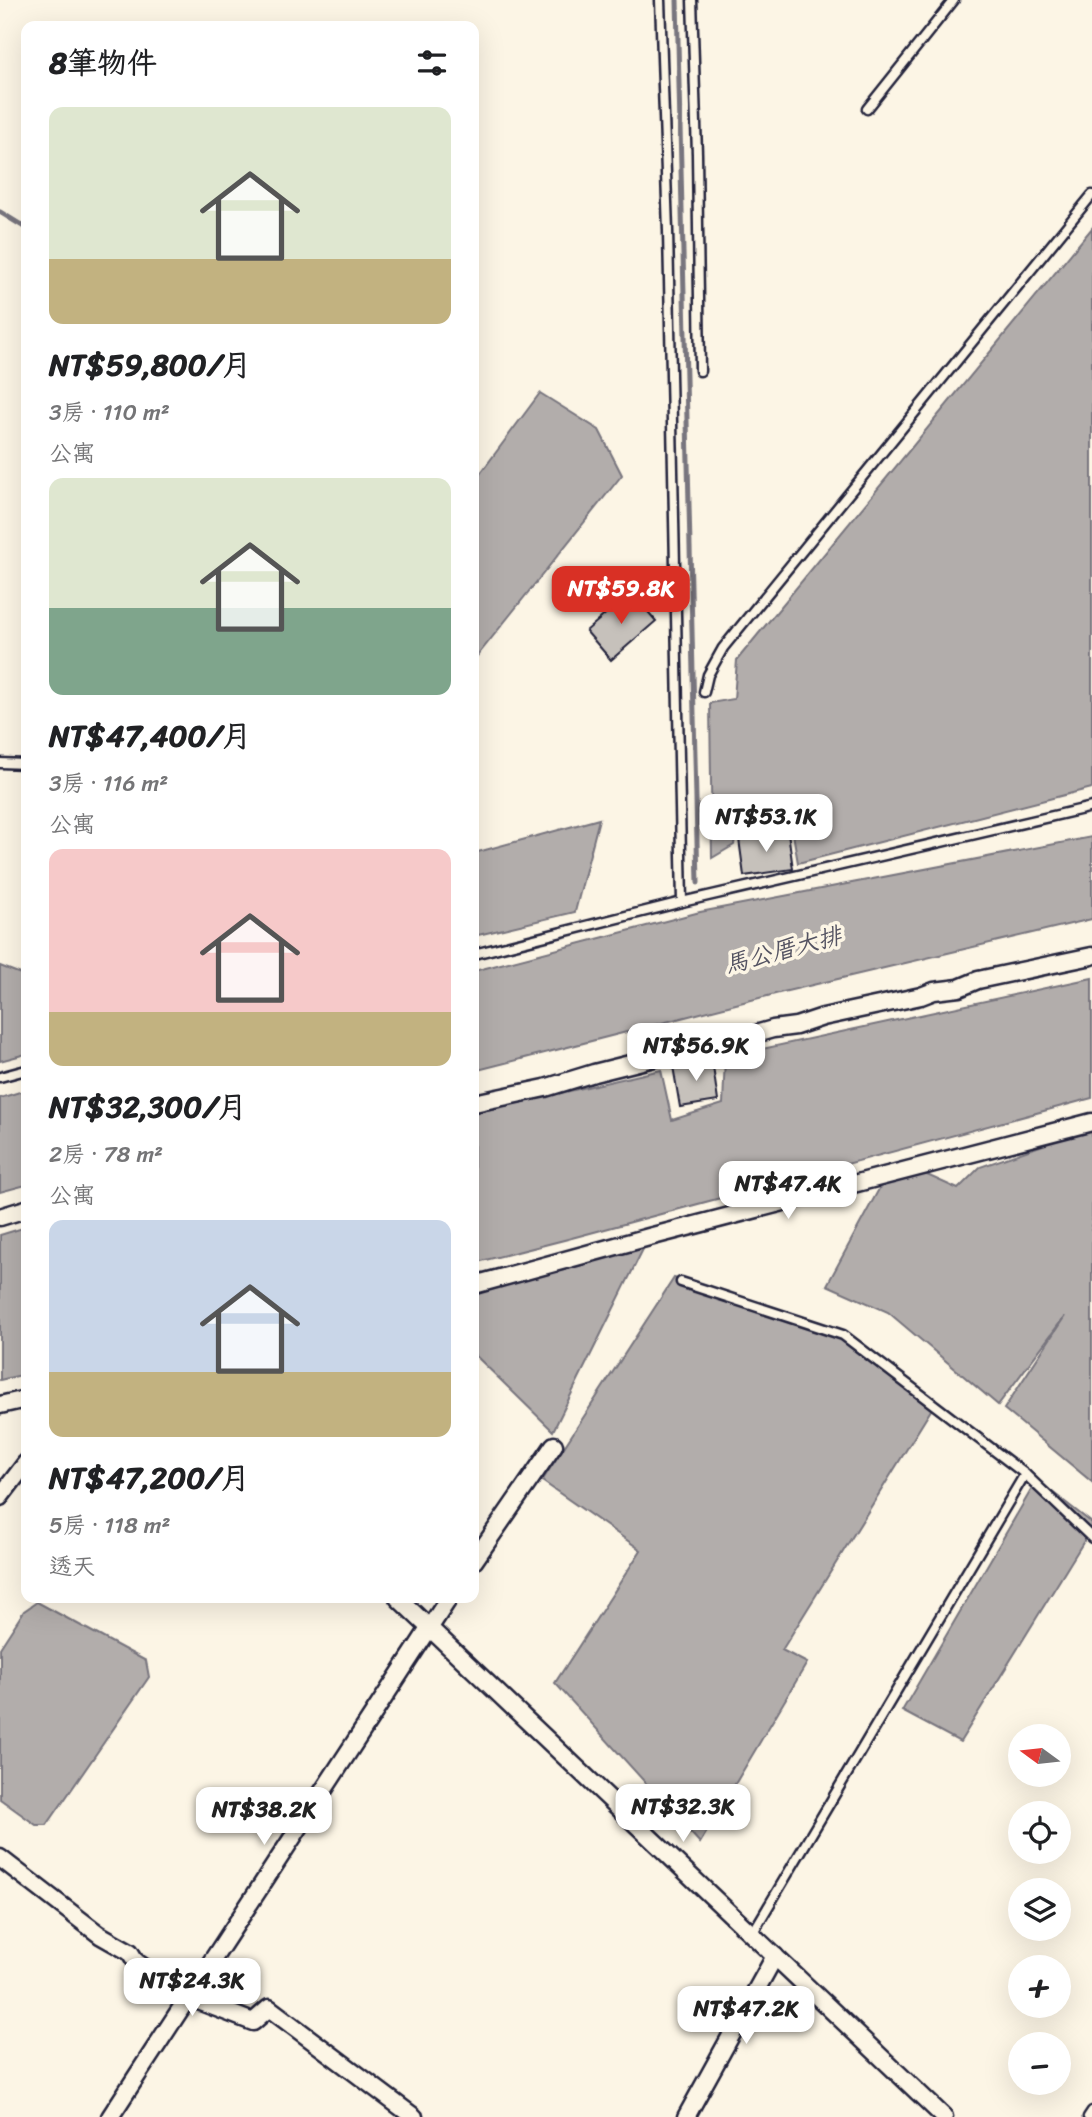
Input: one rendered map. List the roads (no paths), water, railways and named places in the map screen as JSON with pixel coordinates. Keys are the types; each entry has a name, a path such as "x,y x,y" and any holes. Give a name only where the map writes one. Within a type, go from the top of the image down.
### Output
{"street":[{"path":"479,1103 702,1046 713,1046 773,1029 796,1026 823,1017 1092,956"},
{"path":"479,1284 1092,1122"},
{"path":"0,1217 21,1211"},
{"path":"0,1405 21,1400"},
{"path":"479,1554 554,1445"},
{"path":"0,1497 21,1470"},
{"path":"403,1603 944,2117"},
{"path":"110,2117 445,1603"},
{"path":"0,1858 100,1935 130,1952 136,1962 188,1997 253,2022 269,2008 414,2117"},
{"path":"686,2117 775,1956"}],"lane":[{"path":"660,0 682,902"},
{"path":"692,0 700,371"},
{"path":"867,109 954,0"},
{"path":"704,692 708,675 723,648 1092,195"},
{"path":"0,763 21,764"},
{"path":"479,953 682,902 1092,807"},
{"path":"0,1077 21,1071"},
{"path":"681,1282 843,1335 1025,1474 1092,1538"},
{"path":"752,1934 1025,1474"},
{"path":"1088,2117 1092,2111"}],"water":[{"path":"1092,228 1092,788 798,863 790,816 736,830 734,845 712,858 710,703 734,699 737,660"},
{"path":"540,393 599,430 622,475 479,654 479,475"},
{"path":"599,819 575,912 479,935 479,852"},
{"name":"馬公厝大排","path":"1092,837 1092,919 783,992 479,1070 479,970 700,912"},
{"path":"0,966 21,974 21,1055 0,1061"},
{"path":"1092,978 1092,1098 479,1262 479,1112 661,1070 672,1120 723,1104 725,1057"},
{"path":"21,1092 21,1186 0,1192 0,1098"},
{"path":"1092,1128 1092,1482 1004,1409 1065,1316 998,1405 888,1312 827,1285 886,1176 914,1169 958,1189 980,1167"},
{"path":"21,1229 21,1375 0,1380 0,1235"},
{"path":"649,1237 553,1431 479,1359 479,1284"},
{"path":"674,1278 846,1331 936,1402 782,1650 807,1663 700,1843 555,1683 641,1550 542,1481"},
{"path":"1037,1480 1092,1523 1092,1528 960,1742 902,1711"},
{"path":"39,1603 146,1661 149,1677 47,1825 36,1825 0,1799 0,1648 24,1611"}],"waterway":[{"path":"677,0 698,883"},
{"path":"0,212 21,225"}]}
